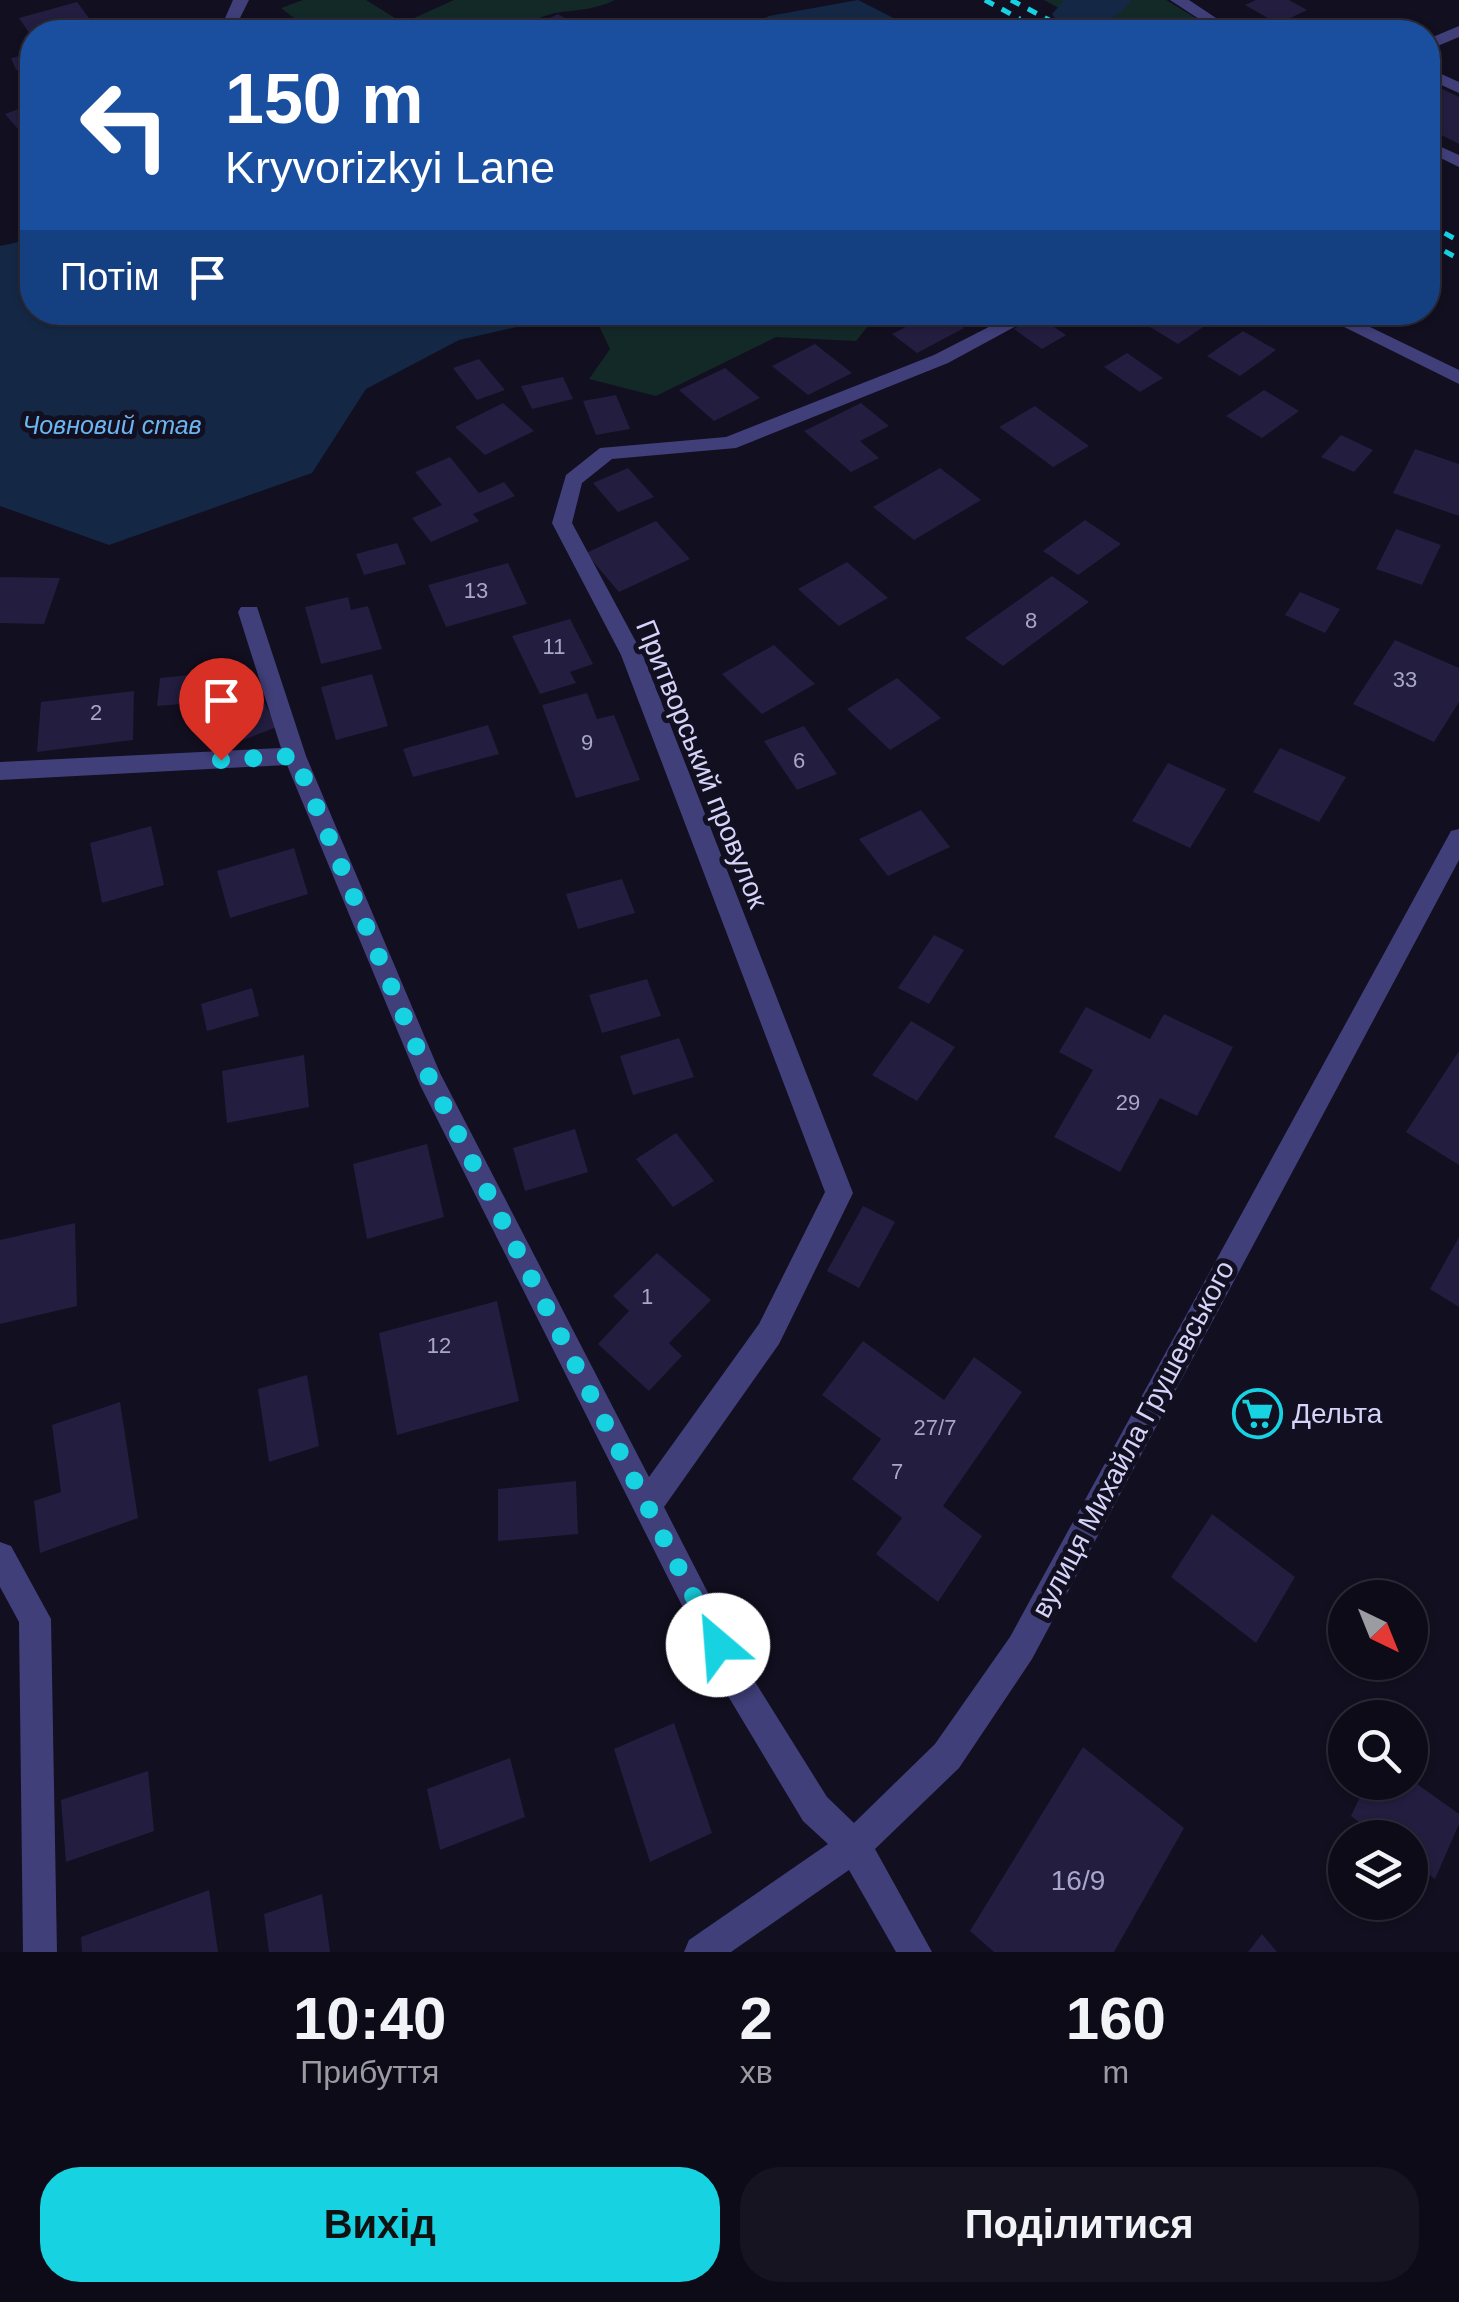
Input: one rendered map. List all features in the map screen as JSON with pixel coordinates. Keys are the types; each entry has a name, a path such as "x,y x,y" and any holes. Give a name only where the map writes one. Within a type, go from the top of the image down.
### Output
{"street":[{"path":"1178,0 1210,20"},
{"name":"Притворський провулок","path":"647,1505 768,1334 839,1193 632,655 562,522 574,480 607,453 729,443 941,360 1008,325"},
{"path":"1351,325 1459,378"},
{"path":"248,612 295,756 429,1077 736,1680 815,1809 854,1846 915,1952"},
{"path":"0,770 295,756"},
{"name":"вулиця Михайла Грушевського","path":"702,1952 854,1846 947,1756 1021,1648 1459,838"},
{"path":"0,1558 35,1619 40,1952"}],"green space":[{"path":"303,0 366,0 398,20 296,20 281,8"},
{"path":"454,0 615,0 543,17 410,20"},
{"path":"1044,0 1166,0 1199,20 1080,20"},
{"path":"599,325 869,325 856,341 776,337 656,396 589,379 610,349"}],"water":[{"path":"858,0 897,20 762,20"},
{"name":"Човновий став","path":"20,242 20,325 526,325 459,340 366,389 312,473 109,545 0,506 0,246"}],"building":[{"path":"1256,0 1289,0 1307,10 1286,20 1271,20 1245,5"},
{"path":"77,2 90,20 20,20"},
{"path":"558,14 568,20 546,20"},
{"path":"20,56 20,69 16,70 11,58"},
{"path":"1440,88 1459,97 1459,144 1440,134"},
{"path":"20,108 20,132 5,114"},
{"path":"909,325 964,328 917,353 892,334"},
{"path":"1021,325 1051,325 1066,335 1042,349 1014,329"},
{"path":"1147,325 1206,325 1178,344"},
{"path":"1243,331 1276,350 1240,376 1207,356"},
{"path":"815,344 852,373 808,395 772,366"},
{"path":"1127,353 1163,378 1140,392 1104,367"},
{"path":"479,359 505,390 477,400 453,368"},
{"path":"725,368 760,398 714,421 679,390"},
{"path":"563,377 573,399 532,409 521,386"},
{"path":"1264,390 1299,411 1262,438 1226,416"},
{"path":"616,395 630,429 596,435 583,401"},
{"path":"503,403 534,431 485,455 455,427"},
{"path":"861,403 889,426 860,441 879,458 851,472 804,431"},
{"path":"1035,406 1089,446 1053,467 999,427"},
{"path":"1341,435 1373,450 1354,472 1321,457"},
{"path":"1415,449 1459,464 1459,516 1393,493"},
{"path":"450,457 479,493 504,482 515,496 473,514 479,521 431,542 412,518 442,505 415,472"},
{"path":"628,468 654,497 618,512 593,483"},
{"path":"940,468 981,500 914,540 873,507"},
{"path":"1085,520 1121,544 1078,575 1043,551"},
{"path":"656,521 690,559 619,592 586,553"},
{"path":"1396,529 1441,545 1422,585 1376,569"},
{"path":"397,543 406,564 364,575 356,554"},
{"path":"847,562 888,598 839,626 798,589"},
{"path":"508,563 527,604 446,627 428,585"},
{"path":"1052,576 1089,602 1003,666 965,638"},
{"path":"0,577 60,578 44,624 0,623"},
{"path":"1300,592 1340,609 1325,633 1285,615"},
{"path":"348,597 351,610 368,606 382,649 321,664 305,607"},
{"path":"570,619 593,664 570,672 576,683 540,694 512,636"},
{"path":"1395,640 1459,668 1459,702 1434,742 1353,704"},
{"path":"774,645 815,684 762,714 722,674"},
{"path":"209,673 206,702 157,706 160,678"},
{"path":"372,674 388,726 336,740 321,687"},
{"path":"897,678 941,718 890,750 847,709"},
{"path":"254,683 277,727 238,742 216,698"},
{"path":"134,691 133,740 37,752 41,702"},
{"path":"587,693 597,719 614,715 640,780 576,798 542,705"},
{"path":"488,725 499,754 413,777 403,749"},
{"path":"804,726 837,774 797,790 764,741"},
{"path":"1280,748 1346,777 1319,822 1253,792"},
{"path":"1168,763 1226,789 1190,848 1132,821"},
{"path":"921,810 950,847 888,876 859,839"},
{"path":"151,826 164,885 102,903 90,843"},
{"path":"294,848 308,894 230,918 217,871"},
{"path":"622,879 635,913 578,929 566,894"},
{"path":"934,935 964,950 929,1004 898,988"},
{"path":"647,979 661,1016 602,1033 589,995"},
{"path":"252,988 259,1016 207,1031 201,1004"},
{"path":"1086,1007 1150,1039 1164,1014 1233,1047 1197,1116 1160,1098 1120,1172 1054,1137 1093,1070 1059,1052"},
{"path":"911,1021 955,1047 917,1101 872,1075"},
{"path":"679,1038 694,1077 633,1095 620,1056"},
{"path":"1459,1051 1459,1165 1406,1132"},
{"path":"304,1055 309,1107 227,1123 222,1071"},
{"path":"575,1129 588,1172 525,1191 513,1148"},
{"path":"676,1133 714,1181 673,1207 636,1159"},
{"path":"427,1144 444,1217 367,1239 353,1164"},
{"path":"863,1206 895,1222 859,1288 827,1271"},
{"path":"75,1223 77,1306 0,1324 0,1240"},
{"path":"1459,1237 1459,1307 1430,1289"},
{"path":"657,1253 711,1300 669,1343 682,1356 649,1391 598,1344 629,1311 613,1296"},
{"path":"497,1301 519,1401 397,1435 379,1333"},
{"path":"863,1341 944,1400 974,1357 1022,1392 943,1506 982,1536 938,1602 876,1554 902,1518 852,1479 881,1439 822,1395"},
{"path":"307,1375 319,1446 269,1462 258,1389"},
{"path":"120,1402 138,1518 40,1553 34,1501 61,1492 52,1425"},
{"path":"576,1481 578,1534 498,1541 498,1489"},
{"path":"1212,1514 1295,1577 1256,1643 1171,1577"},
{"path":"674,1723 712,1833 650,1862 614,1749"},
{"path":"1083,1747 1184,1828 1114,1952 994,1952 970,1931"},
{"path":"510,1758 525,1817 440,1850 427,1789"},
{"path":"148,1771 154,1831 66,1862 61,1800"},
{"path":"1428,1792 1459,1814 1459,1824 1435,1879 1428,1874 1428,1820 1356,1820 1351,1816 1359,1800 1428,1800"},
{"path":"209,1890 218,1952 82,1952 81,1937"},
{"path":"322,1894 330,1952 269,1952 264,1914"},
{"path":"1262,1934 1277,1952 1248,1952"}],"waterway":[{"path":"1078,14 1105,0"}],"railway":[{"path":"985,0 1020,19"},
{"path":"1011,0 1049,20"},
{"path":"1440,231 1459,241"},
{"path":"1440,249 1459,259"}],"place":[{"name":"Дельта","path":"1257,1413"}],"route":[{"path":"221,760 295,756 429,1077 718,1645"}]}
